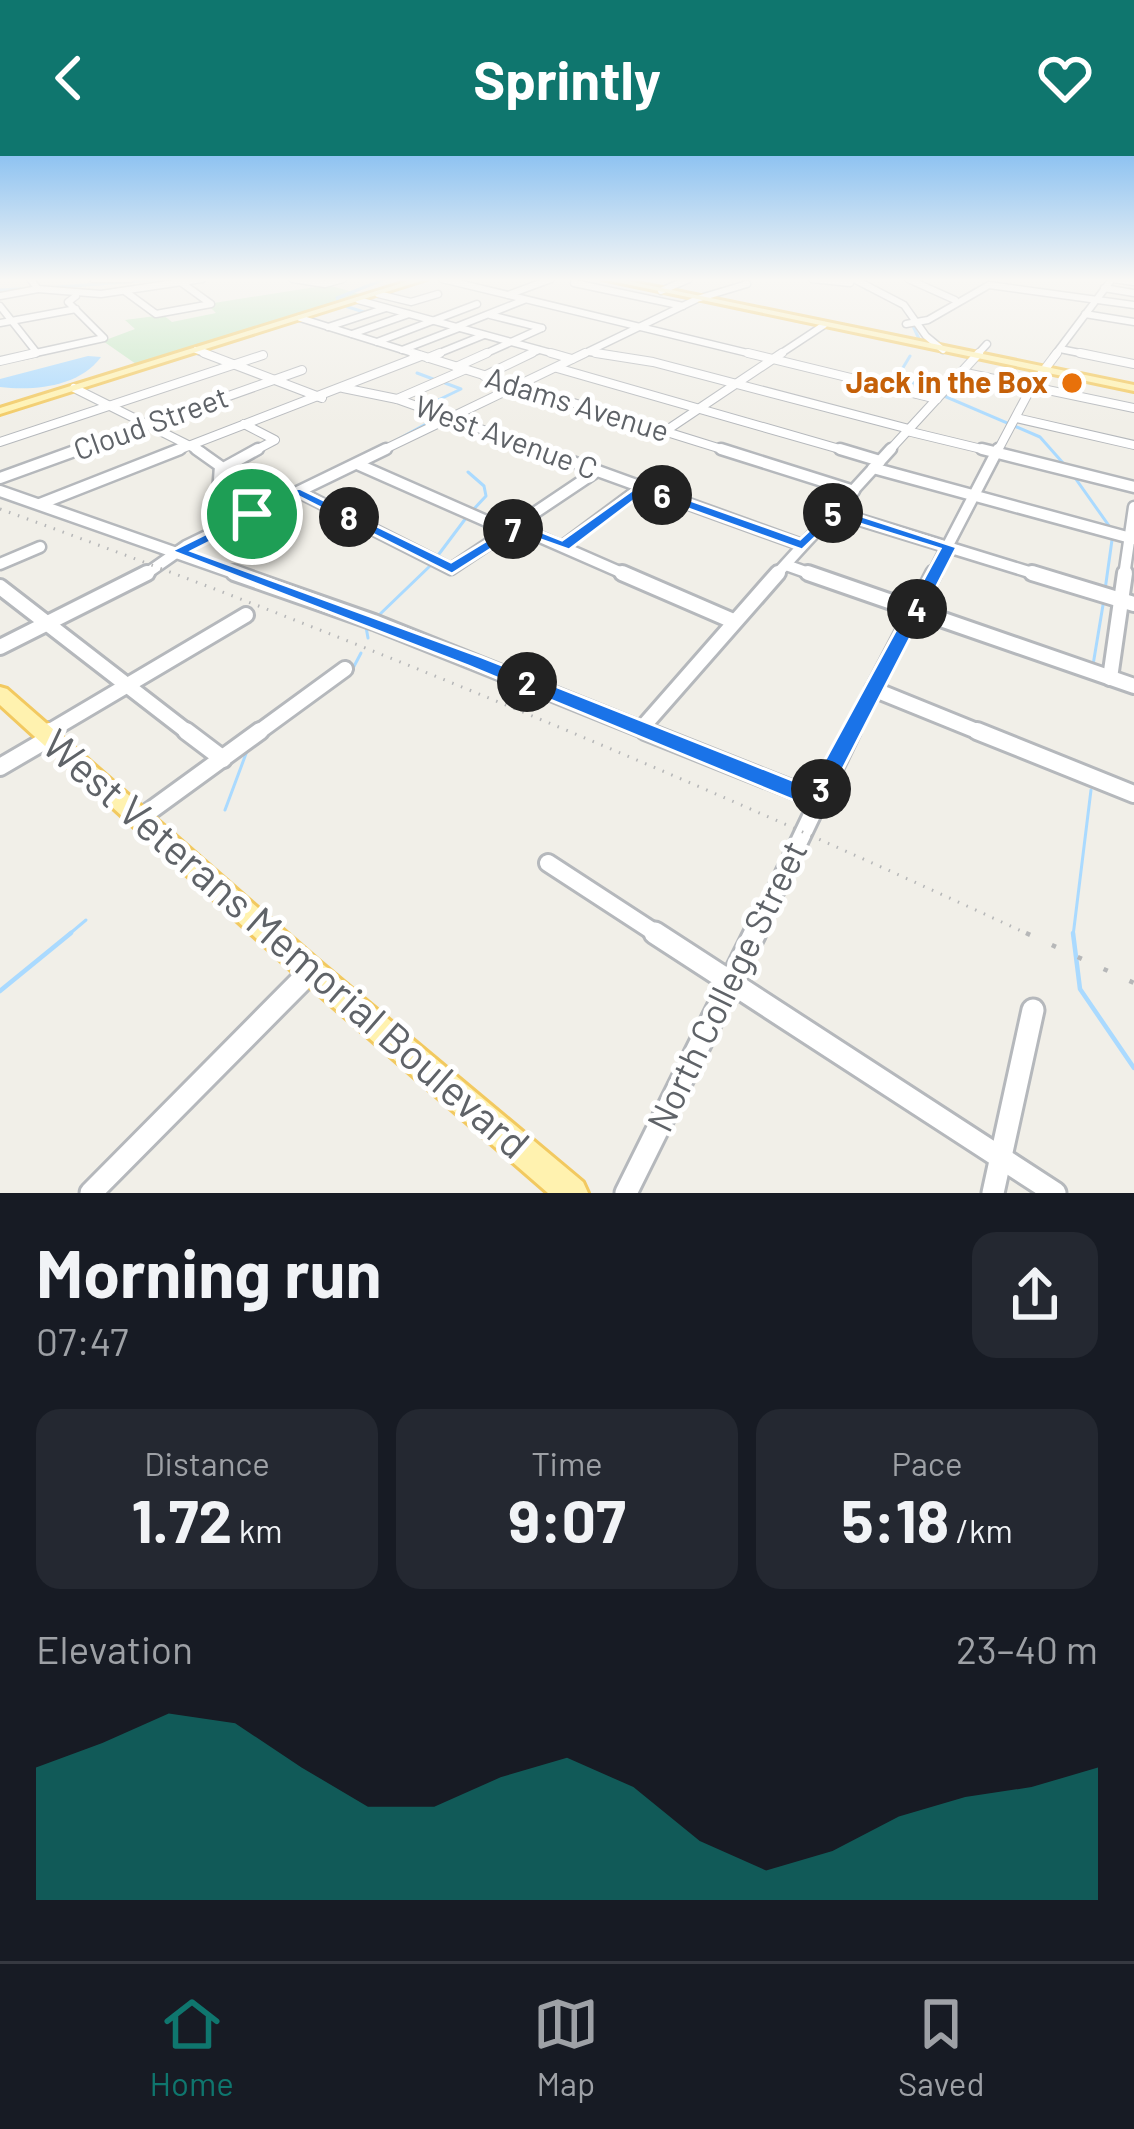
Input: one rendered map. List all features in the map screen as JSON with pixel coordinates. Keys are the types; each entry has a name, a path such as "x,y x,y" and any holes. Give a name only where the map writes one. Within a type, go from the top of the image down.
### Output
{"main road":[{"path":"0,411 269,327"},
{"path":"836,327 1134,388"},
{"name":"West Veterans Memorial Boulevard","path":"0,694 311,971 572,1193"}],"street":[{"path":"17,327 37,353"},
{"path":"0,361 104,338 94,327"},
{"name":"Adams Avenue","path":"329,327 854,491"},
{"path":"352,334 371,327"},
{"path":"377,342 417,327"},
{"path":"402,350 457,327"},
{"path":"459,327 572,359"},
{"path":"397,399 540,327"},
{"path":"0,647 141,578 179,551 252,514 638,327"},
{"path":"641,327 939,396"},
{"path":"664,432 820,327"},
{"path":"906,327 906,342"},
{"path":"921,327 943,350"},
{"name":"North College Street","path":"626,1193 815,800 1032,386 1075,327"},
{"path":"40,504 484,335"},
{"path":"642,728 733,621 987,344"},
{"path":"1060,349 1134,364"},
{"path":"196,350 322,398"},
{"path":"484,376 539,350"},
{"path":"589,352 736,384 1134,487"},
{"path":"0,442 263,355"},
{"path":"556,368 1128,537"},
{"name":"Cloud Street","path":"0,478 302,370"},
{"path":"961,371 1134,408"},
{"path":"74,388 218,461 218,493 252,514"},
{"name":"West Avenue C","path":"343,388 397,399 802,545"},
{"path":"1014,422 1134,445"},
{"path":"220,470 275,440 244,424"},
{"path":"357,464 470,514 563,546 733,621"},
{"path":"299,492 452,569 597,471"},
{"path":"563,546 642,487"},
{"path":"0,490 374,622 815,800"},
{"path":"1110,678 1134,507"},
{"path":"834,512 1123,600"},
{"path":"0,564 40,547"},
{"path":"785,565 1134,686"},
{"path":"0,587 224,759"},
{"path":"0,767 246,615"},
{"path":"139,819 345,669"},
{"path":"873,689 1134,794"},
{"path":"548,863 1054,1193"},
{"path":"91,1193 311,971"},
{"path":"993,1193 1034,1010"}],"green space":[{"path":"256,327 136,364 103,341 135,329"}],"water":[{"path":"88,356 101,357 68,381 41,387 0,387 0,379"}],"waterway":[{"path":"914,327 920,341"},
{"path":"910,356 901,371 909,381 1040,437 1063,463"},
{"path":"417,373 433,379"},
{"path":"426,406 461,389 445,383"},
{"path":"395,441 428,423 427,414"},
{"path":"468,472 484,486 486,496 472,511"},
{"path":"1073,475 1112,530"},
{"path":"439,554 466,518"},
{"path":"1105,590 1112,540"},
{"path":"378,616 431,565"},
{"path":"1093,665 1104,599"},
{"path":"366,627 368,638"},
{"path":"351,672 361,653"},
{"path":"225,810 247,751"},
{"path":"1073,934 1091,790"},
{"path":"67,936 86,920"},
{"path":"0,991 71,933"},
{"path":"1073,934 1080,989 1134,1068"}],"railway":[{"path":"0,509 521,711 1032,936"},
{"path":"1026,933 1134,983"}],"place":[{"name":"Jack in the Box","path":"1072,383"}],"route":[{"path":"642,487 802,545 834,512 949,547 815,800 475,661 179,551 252,514 299,492 452,569 517,526 563,546 642,487"}]}
